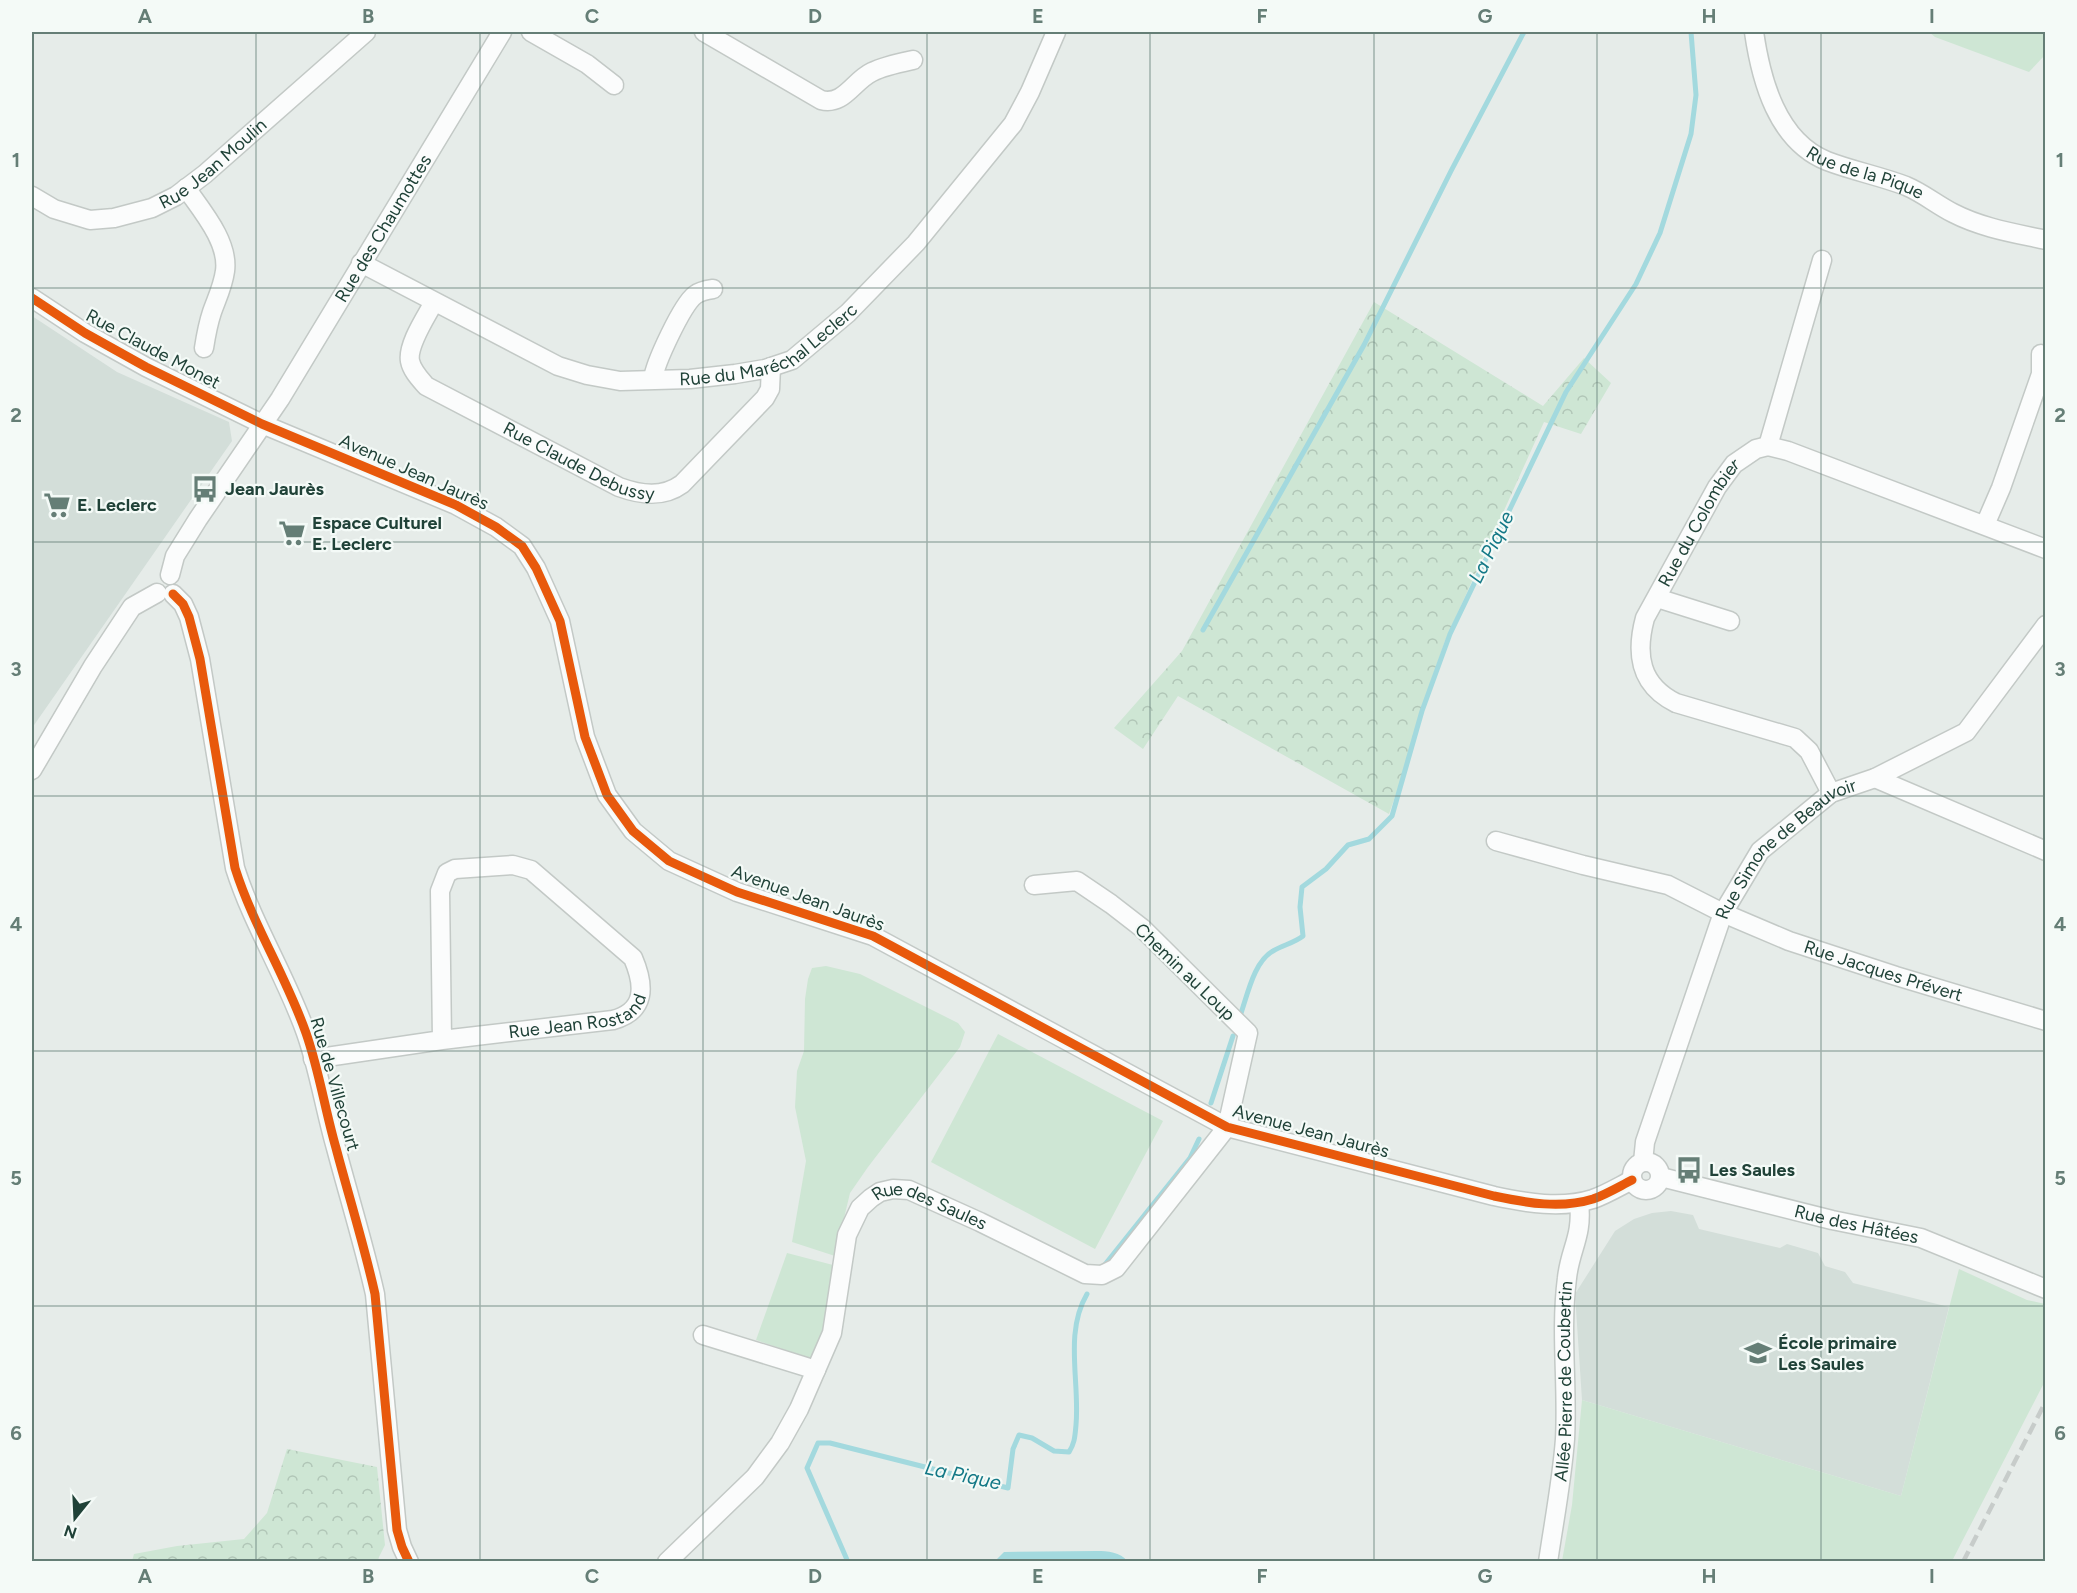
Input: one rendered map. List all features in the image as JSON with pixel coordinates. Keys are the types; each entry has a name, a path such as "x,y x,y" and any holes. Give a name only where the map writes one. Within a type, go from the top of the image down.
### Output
{"street":[{"name":"Rue Jean Moulin","path":"32,196 54,209 90,220 114,218 143,211 176,196 214,166 366,32"},
{"name":"Rue des Chaumottes","path":"165,593 177,588 177,582 170,574 175,555 280,399 502,32"},
{"path":"531,32 587,64 614,85"},
{"path":"704,32 828,102 840,99 872,72 913,60"},
{"name":"Rue du Maréchal Leclerc","path":"361,263 558,366 587,375 620,381 652,380 712,376 771,367 792,360 840,320 916,243 1012,124 1030,92 1056,32"},
{"name":"Rue de la Pique","path":"1754,32 1758,57 1775,109 1795,138 1808,150 1825,160 1905,186 1977,224 2046,240"},
{"path":"186,189 213,229 222,248 226,269 208,326 204,348"},
{"path":"1822,260 1768,446 1788,451 2046,549"},
{"path":"652,380 656,364 687,305 694,295 703,290 712,289"},
{"name":"Rue Claude Monet","path":"32,298 85,333 146,367 262,424"},
{"name":"Rue Claude Debussy","path":"434,302 411,347 410,361 426,386 619,487 645,494 674,490 682,484 765,398 770,389 771,367"},
{"path":"1985,525 2001,488 2041,374 2041,354"},
{"name":"Avenue Jean Jaurès","path":"262,424 456,505 496,527 522,546 541,576 560,621 585,737 607,795 633,831 669,861 737,892 873,936 1227,1127 1494,1196 1538,1204 1579,1203 1596,1198 1632,1180"},
{"name":"Rue du Colombier","path":"1768,446 1756,449 1744,456 1724,475 1645,618 1640,638 1644,671 1650,683 1663,697 1676,704 1796,738 1809,752 1831,793"},
{"path":"32,770 93,666 132,607 165,593"},
{"name":"Rue de Villecourt","path":"165,593 183,604 186,610 200,659 235,868 242,891 282,974 306,1034 375,1294 397,1530 409,1562"},
{"path":"1657,598 1730,621"},
{"name":"Rue Simone de Beauvoir","path":"1643,1162 1645,1142 1723,913 1760,851 1831,793 1875,778 1966,732 2044,630"},
{"path":"1875,778 2046,851"},
{"name":"Rue Jacques Prévert","path":"1497,841 1668,885 1723,913 1789,941 2046,1021"},
{"name":"Rue Jean Rostand","path":"313,1059 442,1040 613,1020 629,1015 636,1007 640,983 638,969 633,958 531,870 513,865 455,869 447,873 440,891 442,1040"},
{"name":"Chemin au Loup","path":"1034,885 1077,881 1112,904 1142,928 1248,1033 1227,1127"},
{"name":"Rue des Saules","path":"667,1562 755,1477 780,1443 799,1409 832,1333 847,1235 860,1208 871,1198 880,1192 893,1189 909,1190 1085,1274 1101,1275 1116,1268 1227,1127"},
{"path":"1648,1161 1657,1166 1661,1177 1656,1186 1648,1190 1639,1188 1632,1180 1634,1169 1648,1161"},
{"name":"Rue des Hâtées","path":"1661,1177 1832,1220 1921,1238 2046,1289"},
{"name":"Allée Pierre de Coubertin","path":"1548,1562 1565,1440 1564,1331 1567,1277 1579,1233 1581,1220 1579,1203"},
{"path":"703,1335 816,1370"}],"shaded area":[{"path":"32,316 117,372 229,422 232,441 32,728"},
{"name":"École primaire Les Saules","path":"1671,1211 1693,1215 1699,1229 1780,1248 1787,1244 1818,1253 1825,1266 1845,1272 1853,1283 1949,1307 1901,1496 1582,1400 1575,1294 1615,1231 1634,1219 1652,1213"}],"green space":[{"path":"1929,32 2045,32 2045,55 2029,72 1935,37"},
{"path":"1374,302 1543,406 1584,358 1611,383 1581,434 1544,422 1445,641 1421,709 1412,748 1389,814 1178,696 1143,749 1114,728 1182,651"},
{"path":"826,966 860,974 958,1023 965,1032 960,1047 850,1193 835,1256 792,1242 806,1161 795,1107 797,1071 804,1051 805,999 812,968"},
{"path":"998,1034 1163,1121 1095,1249 931,1162"},
{"path":"787,1253 833,1265 821,1346 814,1360 756,1340"},
{"path":"1959,1269 2027,1300 2045,1304 2045,1381 1952,1561 1562,1561 1572,1505 1582,1400 1901,1496"},
{"path":"287,1449 377,1467 385,1545 377,1561 132,1561 134,1554 177,1546 244,1539 267,1513"}],"water":[{"path":"1097,1551 1118,1554 1127,1561 995,1561 1004,1552"}],"waterway":[{"path":"1203,630 1364,345 1524,32"},
{"name":"La Pique","path":"1239,1019 1260,963 1273,951 1303,936 1300,907 1302,887 1326,869 1348,845 1369,839 1392,816 1422,711 1450,634 1566,392 1636,284 1660,233 1691,134 1696,95 1691,32"},
{"name":"La Pique","path":"1211,1103 1233,1036"},
{"name":"La Pique","path":"1103,1267 1190,1158 1199,1139"},
{"name":"La Pique","path":"848,1562 807,1468 818,1443 830,1443 1008,1488 1013,1449 1019,1435 1032,1438 1054,1451 1069,1452 1072,1445 1077,1409 1074,1341 1080,1309 1087,1294"}],"railway":[{"path":"1963,1562 2046,1401"}],"cycle path":[{"path":"32,298 85,333 146,367 262,424 456,505 496,527 522,546 536,568 560,621 585,737 607,795 633,831 669,861 737,892 873,936 1227,1127 1494,1196 1531,1203 1581,1202 1598,1197 1632,1180"},
{"path":"173,594 183,604 189,617 200,659 235,868 251,910 306,1033 371,1276 375,1294 397,1530 409,1562"}],"place":[{"name":"Jean Jaurès","path":"205,489"},
{"name":"E. Leclerc","path":"57,505"},
{"name":"Espace Culturel E. Leclerc","path":"292,533"},
{"name":"Les Saules","path":"1689,1170"},
{"name":"École primaire Les Saules","path":"1758,1353"}]}
